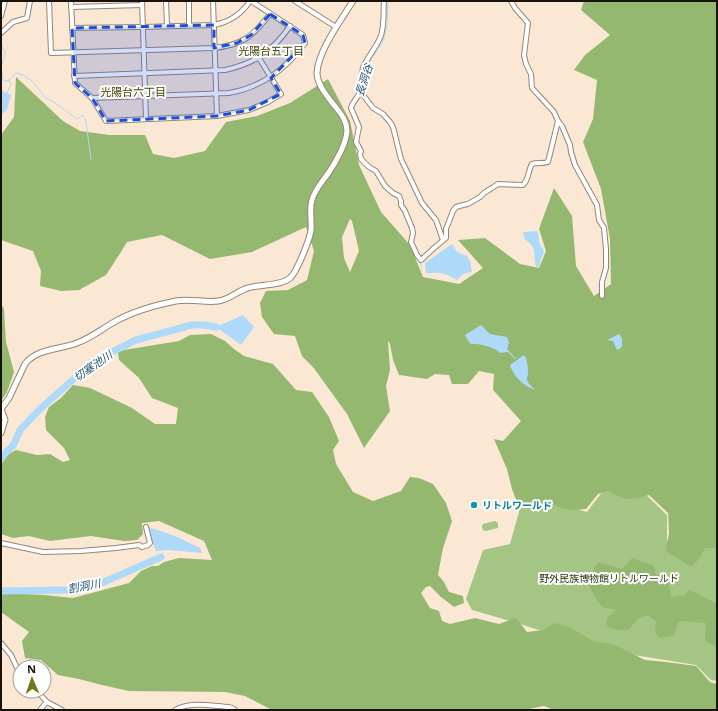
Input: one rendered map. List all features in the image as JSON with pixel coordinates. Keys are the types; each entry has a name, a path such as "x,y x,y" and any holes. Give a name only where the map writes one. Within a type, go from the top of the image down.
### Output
{"main road":[{"path":"1,433 5,420 1,409 12,393 24,364 35,355 79,342 123,317 154,306 181,300 220,301 241,290 280,283 292,276 297,269 311,232 312,201 318,187 333,166 347,132 344,118 326,95 317,73 325,47 353,1"}],"street":[{"path":"1,16 5,1"},
{"path":"1,33 13,22 27,18 30,1"},
{"path":"49,1 51,53 224,47 237,44 252,35 270,14"},
{"path":"71,1 75,82 92,98 106,121 217,116 249,110 268,102 281,94 259,58"},
{"path":"166,1 167,26"},
{"path":"189,1 189,25"},
{"path":"213,1 217,116"},
{"path":"72,28 214,25 233,19 250,1 303,35 305,43 285,66 271,78 244,90 216,94 92,98"},
{"path":"295,1 336,27"},
{"path":"384,1 382,33 380,40 368,57 363,68 361,94 351,105 351,108 359,127 356,142 361,150 361,159 369,167 376,171 385,186 398,196 412,228 413,233 411,242 421,260 446,238 446,229 456,208 468,204 498,184 523,185 526,183 532,164 548,162 558,121"},
{"path":"511,1 528,23 524,55 526,64 532,74 532,88 554,112 562,126 570,145 575,165 597,205 599,220 604,228 606,249 606,268 602,282 602,296"},
{"path":"71,7 142,3 146,119"},
{"path":"74,76 215,71 239,67 259,58 268,51 290,26"},
{"path":"361,94 373,108 383,114 393,127 401,159 422,203 436,220 443,240"},
{"path":"1,543 43,552 81,551 116,548 139,544 142,546 150,543 146,527"},
{"path":"1,643 13,659"},
{"path":"44,699 62,710"},
{"path":"40,710 47,702"},
{"path":"175,710 189,705 230,707 235,710"}],"highlighted area":[{"path":"270,14 303,35 305,43 271,78 281,94 249,110 217,116 106,121 92,98 75,83 72,28 214,25 214,48 237,43 251,35"}],"green space":[{"path":"584,1 717,1 717,548 705,548 698,560 691,567 666,551 669,533 668,513 649,495 626,499 607,491 598,494 586,509 573,510 561,508 545,501 529,505 517,502 507,469 494,439 503,441 521,421 493,390 494,374 479,371 468,384 452,384 449,375 435,374 427,379 399,375 388,341 390,370 386,386 390,411 364,448 347,414 313,367 302,356 295,336 274,334 262,317 260,303 266,291 288,290 307,280 314,251 306,227 252,252 210,259 162,235 127,242 106,275 79,290 61,291 40,286 41,271 33,251 1,240 1,135 14,117 16,77 63,121 80,131 109,135 145,135 153,154 174,158 205,151 226,122 257,116 290,103 328,79 350,121 359,165 381,212 410,245 423,277 459,284 483,268 458,240 485,238 520,264 539,268 546,251 539,229 554,188 572,216 576,266 594,296 611,284 610,239 601,189 583,142 593,119 597,80 574,70 585,55 610,35 581,10","holes":["350,219 352,221 359,251 350,272 344,258 342,237"]},
{"path":"1,304 4,309 6,342 14,372 7,392 1,401"},
{"path":"211,334 225,341 244,356 273,364 296,390 312,392 329,417 339,441 333,450 336,464 353,492 373,501 401,491 410,477 419,478 433,484 446,503 452,521 443,548 438,575 444,582 449,592 463,596 464,603 454,607 430,586 426,587 421,593 430,608 439,611 442,621 450,624 475,618 499,624 516,618 527,632 543,630 554,623 569,627 593,641 615,645 645,660 696,666 710,682 717,684 717,710 554,710 544,706 524,710 272,710 245,696 225,692 129,691 58,675 52,670 52,659 25,658 22,641 29,632 1,612 1,593 73,598 129,583 141,571 152,566 158,566 164,562 179,558 212,560 204,541 159,521 142,523 143,534 137,540 124,541 91,536 50,541 29,536 13,538 1,534 1,465 7,455 16,450 37,455 50,454 63,462 70,460 64,448 46,430 45,417 49,407 61,398 73,385 90,388 132,408 155,424 176,424 178,408 152,398 139,378 119,360 118,351 179,341 190,335"},
{"name":"野外民族博物館リトルワールド","path":"608,484 640,489 667,515 667,540 697,558 705,540 717,545 717,681 711,680 696,665 628,654 545,632 472,610 466,599 483,550 510,544 524,494 587,512"},
{"path":"495,521 498,523 498,528 486,531 483,530 483,524"},
{"path":"632,558 654,566 656,574 668,579 671,597 685,595 690,590 717,604 717,647 705,641 706,623 683,621 678,623 674,635 659,638 655,631 656,621 647,615 639,618 628,630 618,630 607,627 607,619 616,610 602,607 587,582 598,562 622,569"}],"water":[{"path":"1,90 11,95 7,110 1,115"},
{"path":"537,231 539,243 544,250 544,253 537,268 533,248 526,240 523,232"},
{"path":"452,244 457,252 467,256 470,261 472,272 463,274 457,280 442,273 426,273 425,263"},
{"path":"243,315 254,327 241,345 216,327"},
{"path":"481,325 490,334 507,337 509,342 507,349 516,359 508,352 500,353 487,346 471,344 465,335"},
{"path":"619,334 622,338 622,347 617,350 613,341 607,340"},
{"path":"524,355 528,365 527,380 534,389 533,390 518,378 510,365"},
{"path":"146,526 175,536 200,548 202,553 168,550 156,551"}],"waterway":[{"path":"1,8 3,1"},
{"name":"長洞谷","path":"362,92 367,66 383,41 387,27 388,1"},
{"path":"1,44 5,52 1,65 3,80 9,80 17,73 23,75 32,81 46,98 77,119 83,115 86,122 91,159"},
{"path":"7,93 11,84 9,80"},
{"name":"長洞谷","path":"361,95 353,109 361,124 358,140 363,150 363,157"},
{"name":"長洞谷","path":"386,190 391,195 395,196"},
{"name":"長洞谷","path":"420,262 422,269"},
{"name":"切塞池川","path":"1,459 13,446 20,430 40,409 77,376 110,353 136,340 192,325 216,327"},
{"name":"割洞川","path":"1,591 71,590 85,585 97,585 161,557"}],"place":[{"name":"リトルワールド","path":"474,505"}],"district":[{"name":"光陽台五丁目","path":"271,51"},
{"name":"光陽台六丁目","path":"133,92"}]}
